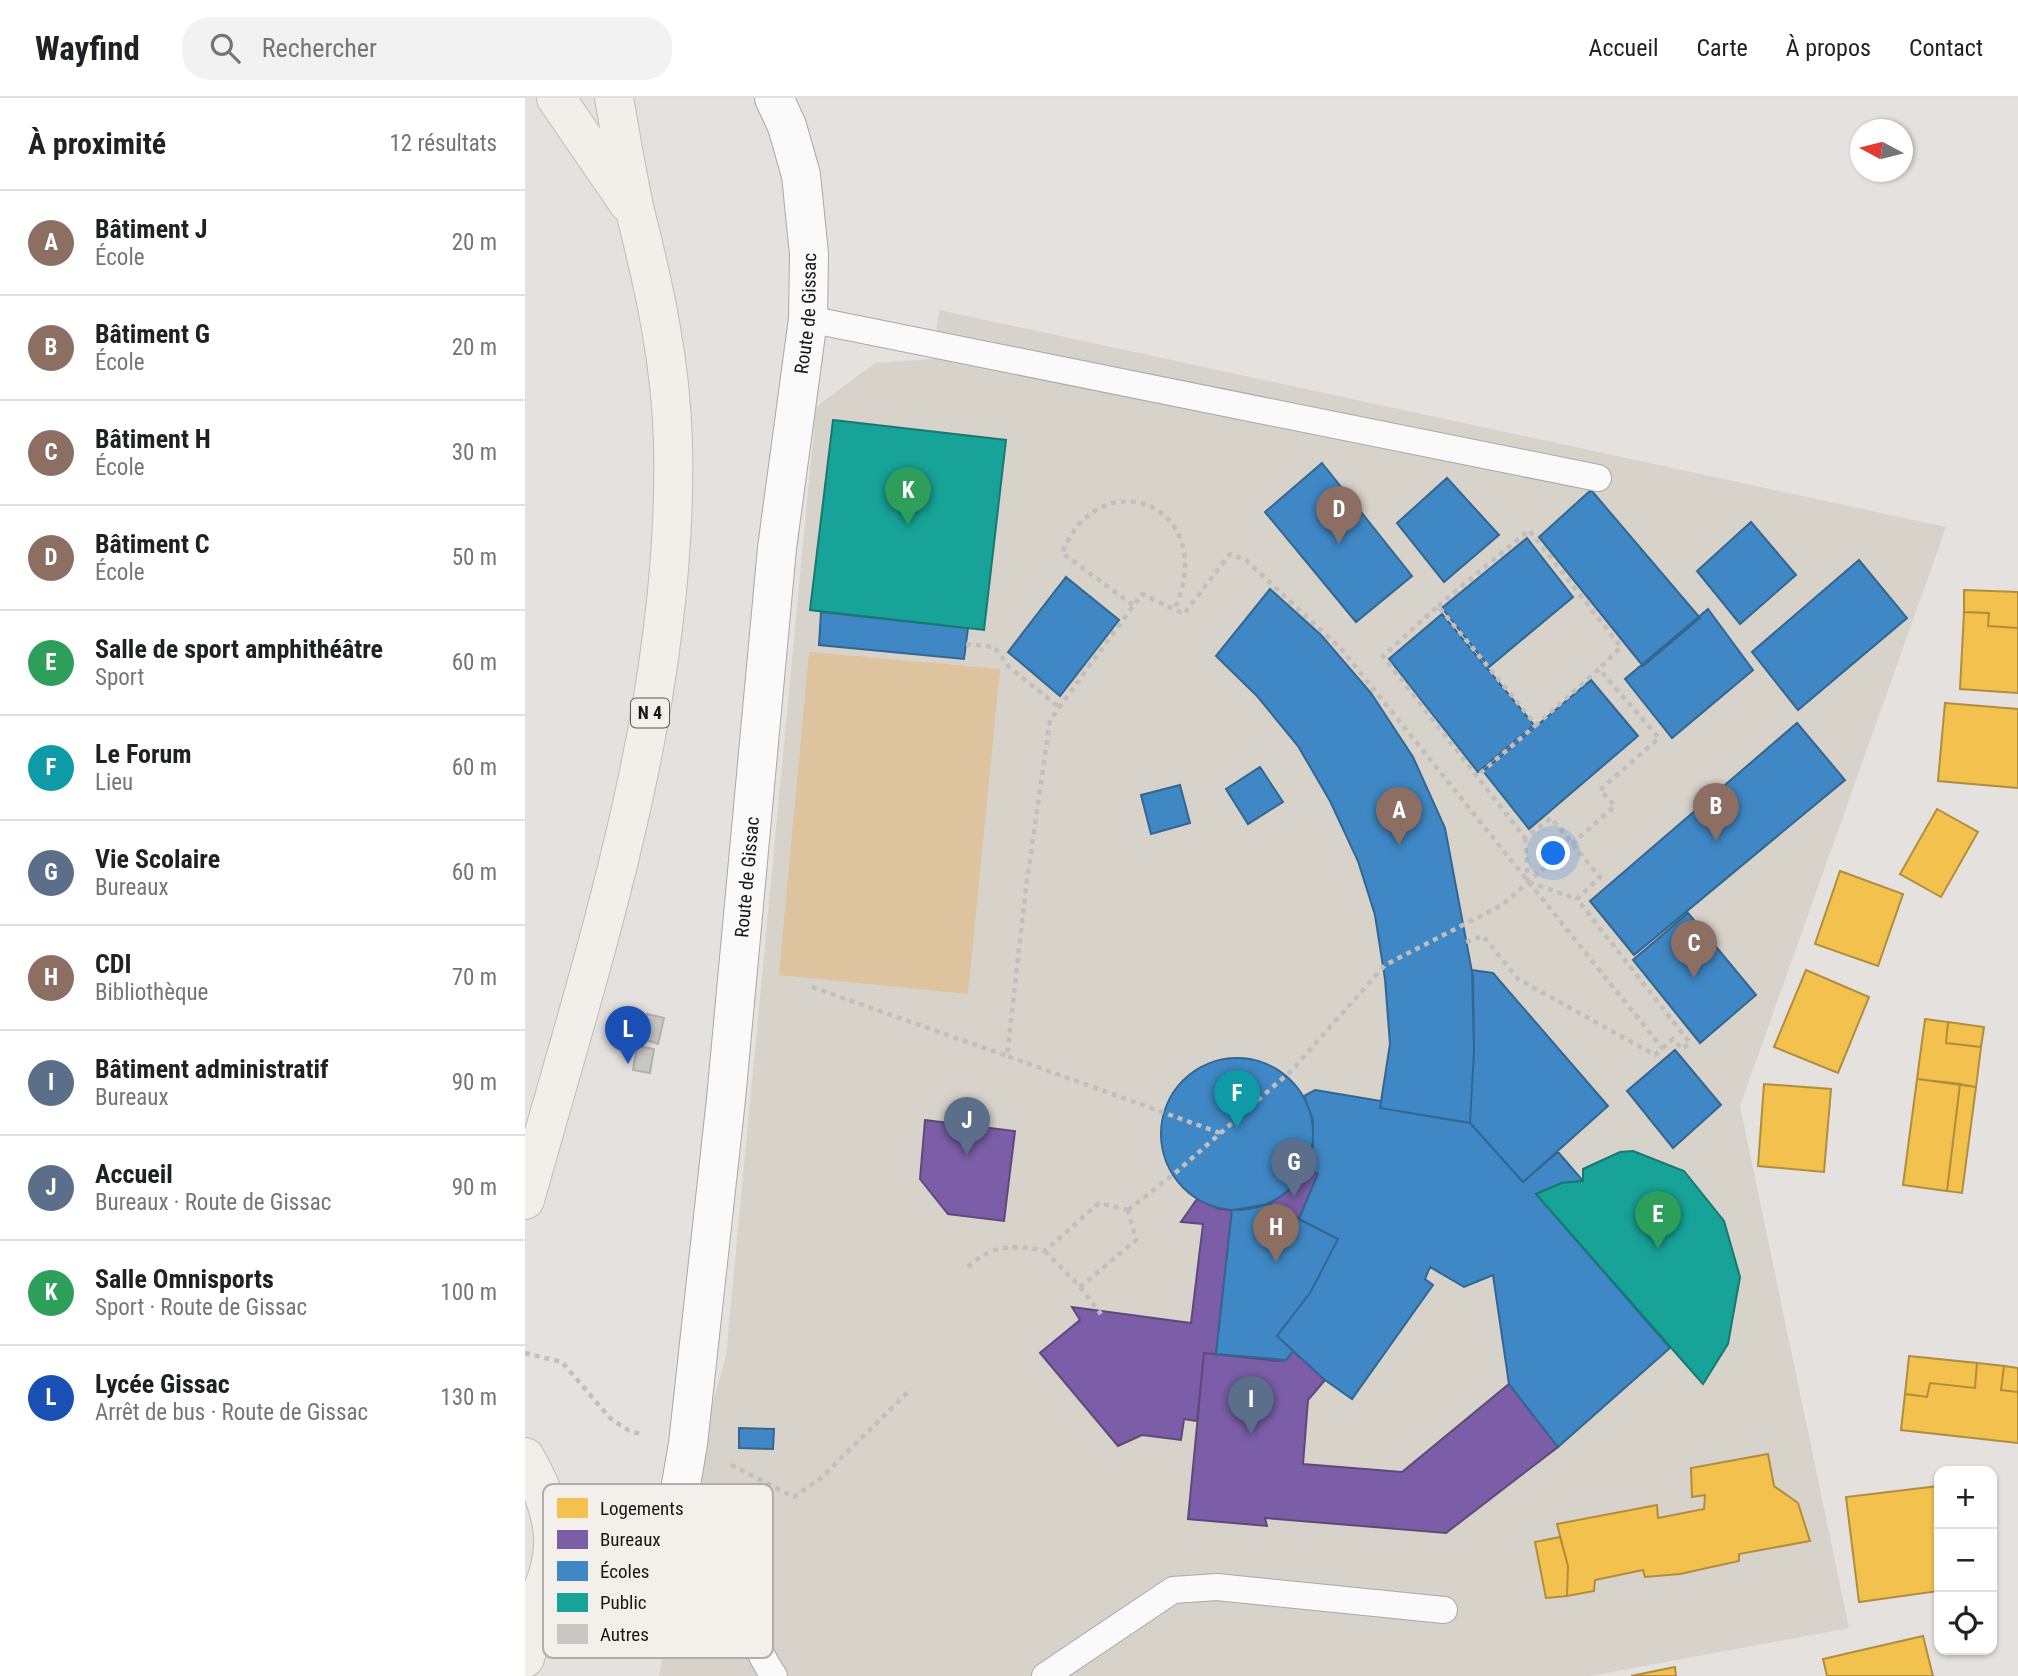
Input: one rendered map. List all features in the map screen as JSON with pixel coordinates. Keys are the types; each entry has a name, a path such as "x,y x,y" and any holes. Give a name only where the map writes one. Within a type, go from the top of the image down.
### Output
{"main road":[{"name":"N 4","path":"556,98 636,215"},
{"name":"N 4","path":"525,1200 619,864 645,745 666,612 673,521 673,441 665,343 647,250 636,215 614,98"},
{"path":"525,1446 525,1458 543,1491"},
{"path":"525,1658 539,1595"}],"street":[{"name":"Route de Gissac","path":"680,1484 689,1431 726,1099 776,548 808,319 809,254 801,175 790,135 774,98"}],"lane":[{"path":"808,319 1598,478"},
{"path":"1045,1676 1173,1590 1217,1587 1444,1610"},
{"path":"764,1658 774,1676"}],"path":[{"path":"1133,605 1062,553 1078,523 1090,511 1107,503 1154,508 1172,524 1186,550 1187,562 1184,588 1174,608"},
{"path":"1477,776 1621,647 1529,530 1437,606 1383,656 1525,838 1528,881"},
{"path":"1007,1056 1026,887 1049,720 1142,594 1184,614 1230,554 1246,560 1342,650 1663,1049"},
{"path":"1437,606 1536,725"},
{"path":"966,644 994,647 1009,667 1059,707"},
{"path":"1128,1210 1291,1071 1385,965 1502,905 1615,806 1600,790 1660,738 1599,669"},
{"path":"1525,838 1551,818 1599,877 1577,899"},
{"path":"1466,942 1483,936 1518,979 1655,1055 1674,1039 1682,1049 1690,1043 1577,899 1528,881"},
{"path":"813,987 1220,1133"},
{"path":"1045,1251 1099,1203 1128,1210"},
{"path":"1080,1287 1136,1240 1128,1210"},
{"path":"968,1267 983,1252 1019,1245 1045,1251 1080,1287 1101,1314"},
{"path":"525,1353 562,1362 610,1418 628,1430 647,1436"},
{"path":"773,1486 794,1497 821,1478 908,1392"},
{"path":"726,1462 769,1484"}],"shaded area":[{"path":"939,310 1946,527 1740,1106 1849,1628 1590,1676 659,1676 662,1658 773,1658 773,1484 695,1484 704,1434 726,1356 816,407 875,363 933,359"},
{"path":"809,652 1000,669 968,994 779,975"}],"building: Logements":[{"path":"1964,590 2018,592 2018,628 1988,626 1989,613 1964,612"},
{"path":"1964,612 1989,613 1988,626 2018,628 2018,693 1960,689"},
{"path":"1945,703 2018,709 2018,788 1938,781"},
{"path":"1937,809 1978,832 1941,897 1900,874"},
{"path":"1840,871 1903,894 1878,966 1815,944"},
{"path":"1806,970 1869,997 1838,1073 1774,1047"},
{"path":"1925,1019 1948,1022 1946,1043 1981,1047 1976,1087 1917,1079"},
{"path":"1948,1022 1984,1027 1981,1047 1946,1043"},
{"path":"1917,1079 1960,1084 1947,1191 1903,1185"},
{"path":"1764,1084 1831,1089 1824,1172 1758,1166"},
{"path":"1960,1084 1976,1087 1962,1193 1947,1191"},
{"path":"1909,1356 1977,1363 1975,1388 1930,1383 1927,1397 1905,1394"},
{"path":"1977,1363 2004,1366 2001,1390 2018,1392 2018,1443 1901,1430 1905,1394 1927,1397 1930,1383 1975,1388"},
{"path":"2004,1366 2018,1368 2018,1392 2001,1390"},
{"path":"1768,1454 1774,1486 1798,1503 1810,1541 1739,1554 1739,1561 1680,1574 1645,1577 1643,1570 1595,1580 1594,1591 1567,1596 1568,1566 1557,1524 1657,1505 1658,1518 1704,1509 1705,1495 1692,1497 1691,1468"},
{"path":"1934,1487 1934,1592 1859,1602 1846,1497"},
{"path":"1560,1537 1568,1566 1567,1596 1546,1598 1535,1542"},
{"path":"1923,1636 1933,1676 1827,1676 1823,1659"},
{"path":"1675,1667 1676,1676 1631,1676"}],"building: Bureaux":[{"path":"925,1120 1015,1131 1004,1221 948,1214 920,1179"},
{"path":"1305,1170 1318,1174 1299,1219 1269,1204 1289,1190"},
{"path":"1197,1199 1219,1209 1232,1210 1216,1354 1204,1353 1197,1421 1184,1419 1181,1440 1142,1435 1118,1446 1040,1353 1080,1320 1072,1307 1191,1323 1203,1224 1181,1222"},
{"path":"1293,1351 1325,1380 1308,1400 1303,1464 1402,1472 1509,1384 1558,1447 1446,1533 1265,1518 1267,1526 1188,1519 1204,1353 1278,1361 1286,1360"}],"building: Écoles":[{"path":"1322,463 1412,576 1356,622 1265,512"},
{"path":"1447,478 1499,535 1444,582 1397,523"},
{"path":"1591,490 1700,618 1643,666 1539,537"},
{"path":"1751,522 1796,575 1740,624 1697,571"},
{"path":"1527,538 1573,597 1489,667 1442,608"},
{"path":"1859,560 1907,618 1798,710 1752,652"},
{"path":"1066,577 1119,620 1060,696 1008,652"},
{"path":"1270,589 1321,635 1371,693 1413,757 1445,828 1473,977 1474,1051 1470,1123 1380,1108 1390,1044 1385,979 1375,915 1358,861 1330,801 1298,746 1257,696 1216,656"},
{"path":"1708,609 1753,670 1672,738 1625,679"},
{"path":"821,612 968,628 964,659 819,645"},
{"path":"1442,614 1534,725 1478,772 1389,659"},
{"path":"1591,680 1638,736 1529,829 1483,771"},
{"path":"1797,723 1845,780 1634,955 1590,901"},
{"path":"1260,767 1283,802 1248,824 1226,789"},
{"path":"1180,785 1190,823 1151,834 1141,795"},
{"path":"1688,913 1756,995 1700,1043 1633,960"},
{"path":"1472,970 1493,973 1608,1106 1523,1182 1470,1123 1474,1051"},
{"path":"1675,1050 1721,1105 1673,1148 1627,1091"},
{"path":"1237,1058 1266,1064 1291,1080 1307,1105 1313,1134 1307,1163 1291,1188 1266,1204 1237,1210 1208,1204 1183,1188 1167,1163 1161,1134 1167,1105 1183,1080 1208,1064"},
{"path":"1315,1090 1381,1101 1380,1108 1470,1123 1523,1182 1558,1152 1583,1181 1562,1183 1536,1194 1670,1348 1558,1447 1509,1384 1493,1275 1464,1287 1430,1267 1425,1279 1433,1285 1352,1399 1325,1380 1277,1336 1310,1293 1338,1239 1299,1219 1318,1174 1305,1170 1313,1146 1313,1120 1304,1096"},
{"path":"1269,1204 1338,1239 1310,1293 1277,1336 1293,1351 1286,1360 1216,1354 1232,1210"},
{"path":"739,1428 774,1429 773,1449 739,1448"}],"building: Public":[{"path":"833,420 1006,440 984,630 810,610"},
{"path":"1633,1151 1684,1171 1724,1221 1740,1277 1728,1344 1703,1384 1536,1194 1562,1183 1583,1181 1583,1169 1620,1152"}],"building: Autres":[{"path":"647,1014 664,1018 658,1044 641,1038"},
{"path":"637,1046 654,1049 650,1073 633,1070"}],"place":[{"name":"Salle Omnisports","path":"908,525"},
{"name":"Bâtiment C","path":"1339,544"},
{"name":"Bâtiment G","path":"1716,841"},
{"name":"Bâtiment J","path":"1399,845"},
{"name":"Bâtiment H","path":"1694,978"},
{"name":"Lycée Gissac","path":"628,1064"},
{"name":"Le Forum","path":"1237,1128"},
{"name":"Accueil","path":"967,1155"},
{"name":"Vie Scolaire","path":"1294,1197"},
{"name":"Salle de sport amphithéâtre","path":"1658,1249"},
{"name":"CDI","path":"1276,1262"},
{"name":"Bâtiment administratif","path":"1251,1434"}]}
